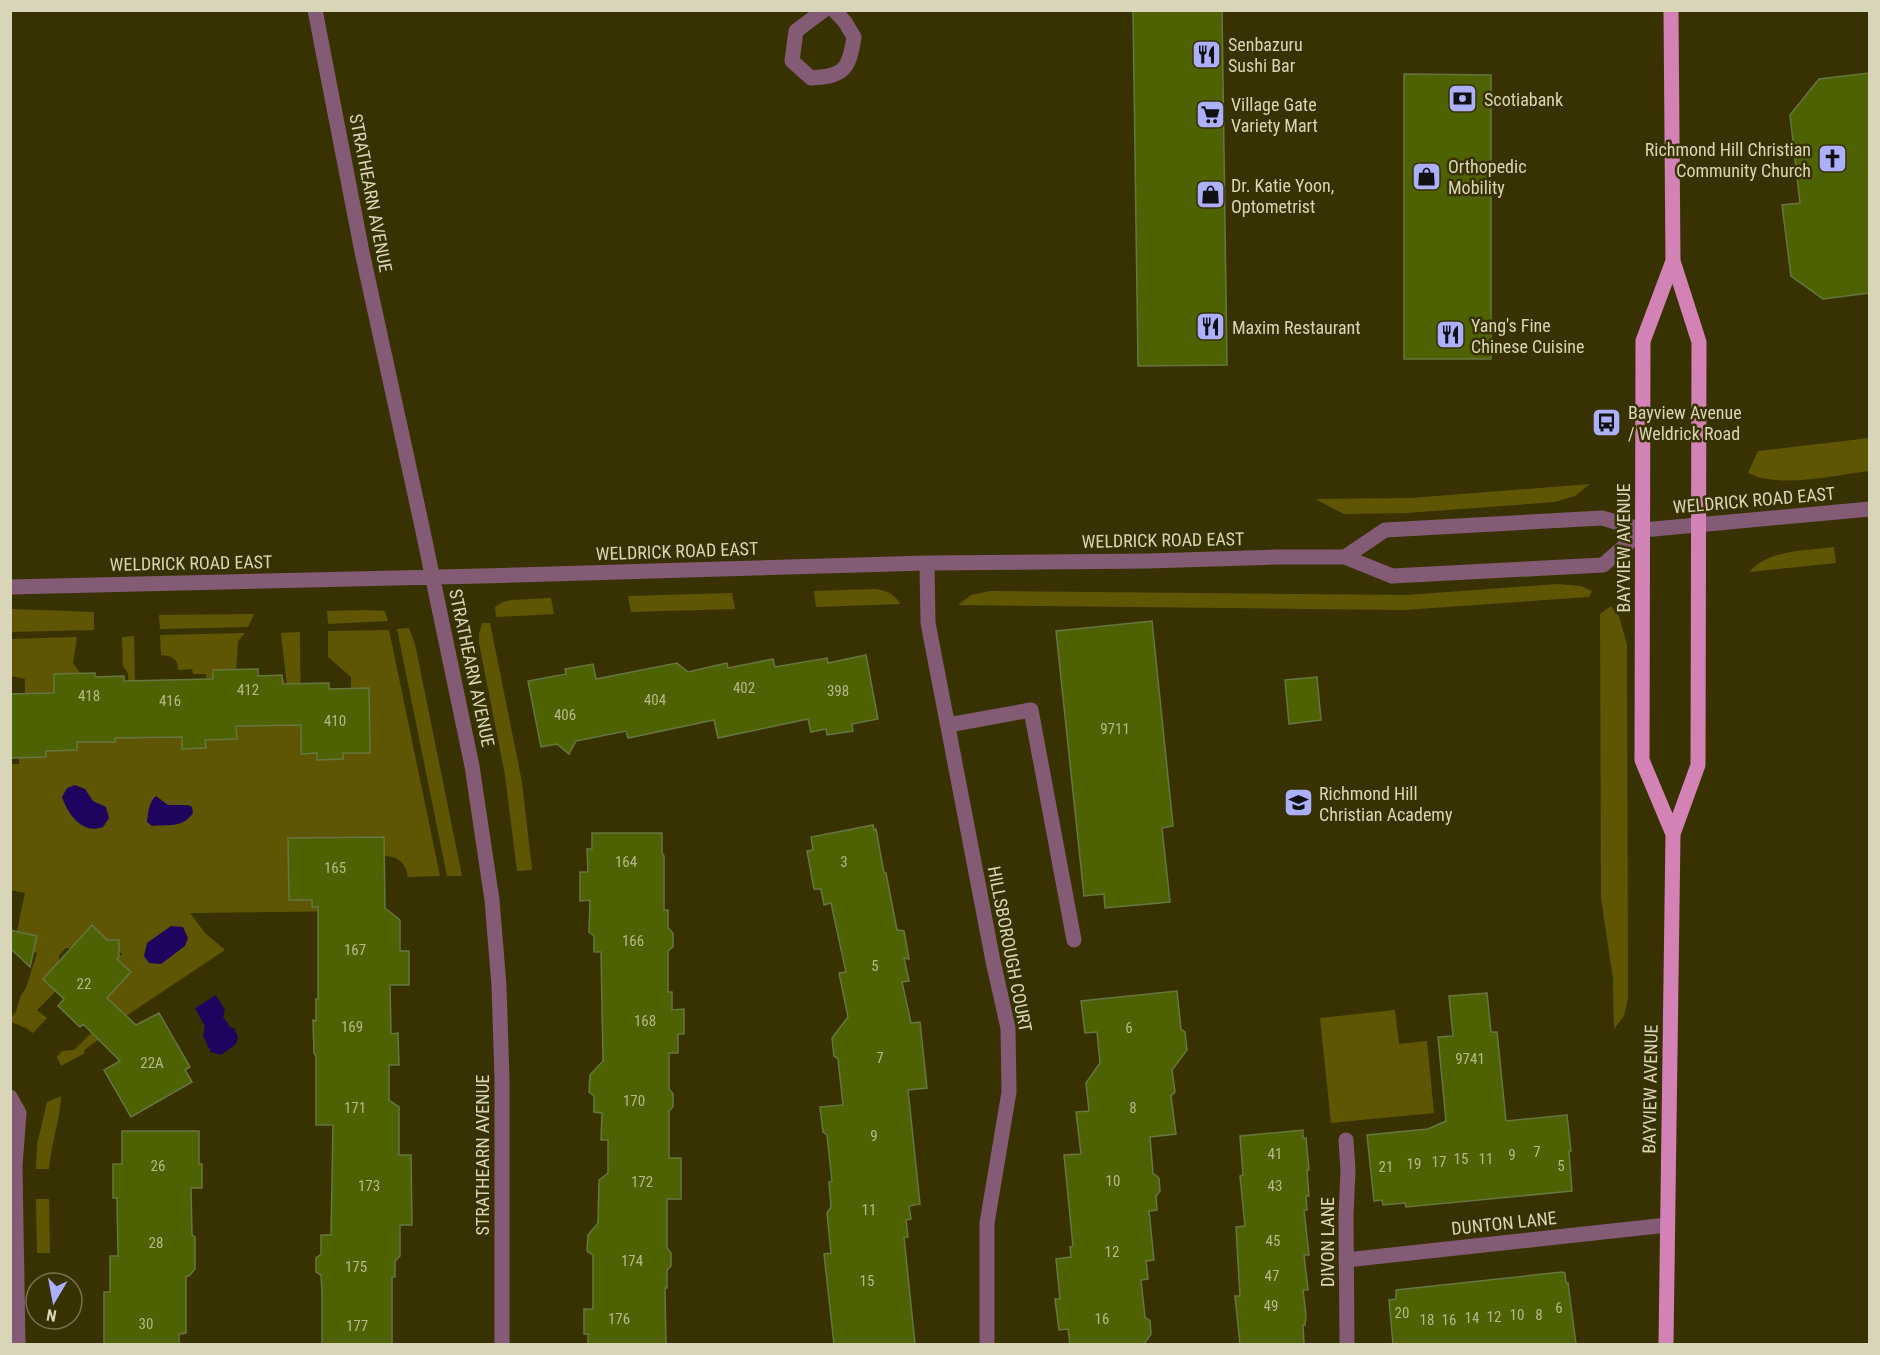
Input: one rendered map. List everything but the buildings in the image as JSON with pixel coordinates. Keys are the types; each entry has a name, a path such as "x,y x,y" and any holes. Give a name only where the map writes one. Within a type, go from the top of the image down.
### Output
{"main road":[{"name":"BAYVIEW AVENUE","path":"1666,1344 1673,834 1698,765 1698,342 1673,261 1671,10"},
{"name":"BAYVIEW AVENUE","path":"1673,261 1643,341 1642,530 1642,760 1673,834"}],"street":[{"name":"STRATHEARN AVENUE","path":"315,10 362,252 472,766 492,900 499,986 502,1078 502,1344"},
{"path":"824,10 796,31 792,61 811,78 834,76 850,61 854,37 834,10"},
{"name":"WELDRICK ROAD EAST","path":"1345,557 1385,530 1602,518 1642,530 1869,509"},
{"name":"WELDRICK ROAD EAST","path":"10,587 927,563 1345,557 1392,576 1602,565 1642,530"},
{"name":"HILLSBOROUGH COURT","path":"927,563 928,623 1008,1028 1009,1092 987,1223 987,1344"},
{"path":"948,725 1031,710 1074,940"},
{"path":"10,1097 18,1113 15,1166 18,1344"},
{"name":"DIVON LANE","path":"1346,1140 1348,1170 1347,1344"},
{"name":"DUNTON LANE","path":"1346,1260 1667,1225"}],"shaded area":[{"path":"1869,438 1869,471 1807,480 1775,480 1748,473 1758,451"},
{"path":"1590,484 1575,496 1555,502 1407,513 1344,514 1315,499 1411,498"},
{"path":"1834,547 1836,563 1749,572 1757,564 1777,555"},
{"path":"1557,584 1581,586 1592,591 1589,597 1403,610 958,605 971,595 990,591 1407,595"},
{"path":"876,589 890,594 900,604 816,607 814,591"},
{"path":"732,593 735,609 631,612 628,596"},
{"path":"551,598 554,614 496,617 495,607 503,602"},
{"path":"1611,606 1619,616 1627,645 1628,998 1624,1016 1614,1029 1613,979 1601,898 1600,614"},
{"path":"11,609 94,612 94,630 11,632"},
{"path":"327,611 385,611 388,621 328,624"},
{"path":"254,614 248,627 160,629 159,615"},
{"path":"482,623 490,623 522,782 532,870 517,871 505,775 479,643"},
{"path":"409,628 415,644 462,876 447,876 397,629"},
{"path":"389,630 440,876 408,877 400,861 384,856 384,837 289,838 289,900 312,900 313,907 359,907 359,911 190,913 205,933 225,950 123,1018 108,1033 84,1050 85,1053 61,1066 57,1057 62,1051 74,1050 91,1033 93,1034 107,998 131,972 117,959 122,954 92,926 71,948 66,948 59,955 59,962 43,978 56,991 37,1010 47,1018 33,1033 11,1022 10,1018 16,1012 21,995 26,988 37,953 34,952 37,936 17,931 25,893 11,890 11,764 19,764 19,758 46,757 45,694 25,694 25,679 11,676 11,639 77,637 73,663 80,673 54,674 56,751 76,750 77,742 115,742 115,725 182,737 183,749 205,748 205,736 209,735 206,674 193,674 192,669 178,670 174,658 161,655 160,635 245,633 238,641 236,670 213,670 215,739 236,739 236,726 277,725 289,704 281,633 300,632 301,754 317,753 317,760 343,759 343,753 370,752 369,688 351,688 351,677 328,657 328,631"},
{"path":"134,636 135,684 129,691 128,673 123,666 122,637"},
{"path":"75,785 85,789 93,801 106,807 109,818 103,827 95,829 82,826 68,810 62,797 67,788"},
{"path":"156,796 168,805 188,805 192,807 193,813 179,824 152,826 147,822 150,804"},
{"path":"171,926 183,927 188,938 185,946 161,964 149,963 144,956 147,943"},
{"path":"216,995 225,1010 223,1017 231,1028 234,1028 238,1037 236,1044 221,1055 211,1052 203,1036 205,1026 195,1008"},
{"path":"1395,1010 1399,1044 1427,1041 1434,1113 1331,1123 1320,1018"},
{"path":"61,1096 49,1169 36,1169 37,1145 47,1102"},
{"path":"36,1199 49,1199 50,1253 37,1253"}],"place":[{"name":"Senbazuru Sushi Bar","path":"1207,54"},
{"name":"Scotiabank","path":"1463,99"},
{"name":"Village Gate Variety Mart","path":"1210,114"},
{"name":"Richmond Hill Christian Community Church","path":"1832,159"},
{"name":"Orthopedic Mobility","path":"1427,176"},
{"name":"Dr. Katie Yoon, Optometrist","path":"1210,195"},
{"name":"Maxim Restaurant","path":"1211,327"},
{"name":"Yang's Fine Chinese Cuisine","path":"1450,335"},
{"name":"Bayview Avenue / Weldrick Road","path":"1607,422"},
{"name":"Richmond Hill Christian Academy","path":"1298,803"}]}
